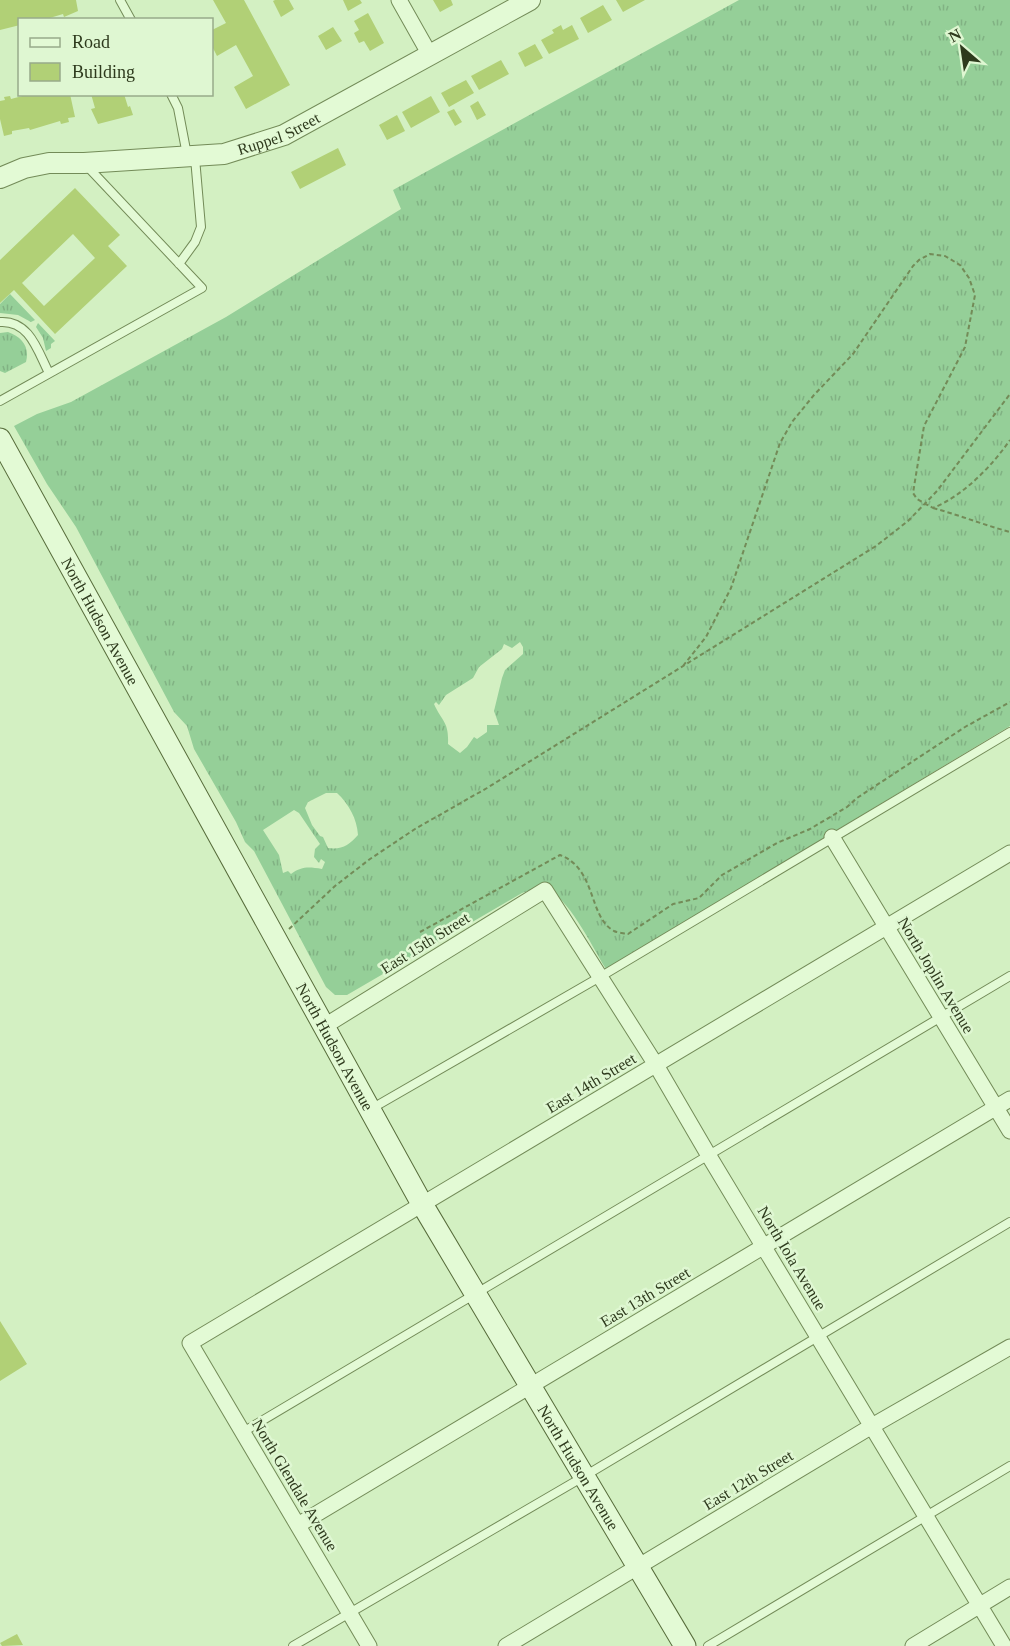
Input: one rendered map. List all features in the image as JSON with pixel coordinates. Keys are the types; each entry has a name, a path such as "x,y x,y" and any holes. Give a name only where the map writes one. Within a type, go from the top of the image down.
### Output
{"main road":[{"name":"North Hudson Avenue","path":"0,440 422,1204 685,1646"}],"street":[{"path":"399,0 430,55"},
{"name":"Ruppel Street","path":"0,178 24,168 49,163 224,154 284,135 530,0"},
{"name":"North Joplin Avenue","path":"832,837 1010,1131"},
{"name":"East 14th Street","path":"190,1343 1010,853"},
{"name":"North Iola Avenue","path":"545,890 656,1065 1004,1646"},
{"name":"East 15th Street","path":"323,1027 545,890"},
{"name":"East 13th Street","path":"298,1525 1010,1099"},
{"name":"North Glendale Avenue","path":"190,1343 369,1646"},
{"name":"East 12th Street","path":"506,1646 872,1426 1010,1347"},
{"path":"913,1646 1010,1587"}],"lane":[{"path":"120,0 130,18"},
{"path":"172,96 178,108 191,156 201,227 195,242 179,264"},
{"path":"0,401 202,288 84,163"},
{"path":"0,322 10,322 32,337 50,373"},
{"path":"369,1110 600,977 1010,732"},
{"path":"243,1432 1010,976"},
{"path":"293,1646 583,1477 817,1335 1010,1222"},
{"path":"708,1646 1010,1466"}],"path":[{"path":"682,668 706,637 731,588 752,532 771,467 780,443 792,422 853,354 913,266 930,254 945,256 960,265 969,278 975,295 965,347 924,426 913,493 924,504 1010,532"},
{"path":"275,941 335,886 415,829 487,788 876,546 908,521 937,491 1010,394"},
{"path":"933,507 942,504 962,490 989,466 1010,440"},
{"path":"420,932 560,855 568,858 580,870 607,925 614,931 628,934 674,904 699,898 722,875 777,843 810,830 965,727 1010,702"}],"green space":[{"path":"739,0 1010,0 1010,726 606,969 571,911 553,892 543,886 522,893 347,995 335,995 326,987 254,851 245,842 194,749 187,726 174,712 76,527 47,484 14,426 37,414 71,402 226,317 401,209 393,190","holes":["520,642 523,654 505,670 502,678 494,711 499,725 487,725 487,732 477,739 474,737 460,753 448,744 446,726 434,704 436,702 439,705 446,695 473,678 479,667 502,649 504,644 512,648","326,793 337,793 352,812 358,835 345,846 328,848 323,837 312,825 305,808 308,802","294,810 299,813 320,844 315,849 314,857 319,863 321,859 325,862 322,869 306,868 291,874 288,871 283,873 279,855 263,830"]},
{"path":"10,294 35,320 31,322 18,315 0,313 0,304"},
{"path":"38,323 55,341 46,351 43,338 36,327"},
{"path":"8,332 24,343 27,357 26,362 5,373 0,371 0,333"}],"building":[{"path":"0,0 76,0 78,11 64,17 63,14 50,18 18,18 18,26 0,30"},
{"path":"213,0 244,0 290,85 246,109 234,87 253,76 236,45 217,56 213,48 213,30 226,23"},
{"path":"289,0 294,9 281,17 273,1"},
{"path":"343,0 360,0 362,3 348,11"},
{"path":"433,0 451,0 453,5 440,12"},
{"path":"616,0 645,0 623,12"},
{"path":"603,5 612,20 588,33 580,18"},
{"path":"368,13 384,43 370,51 364,41 359,43 354,33 359,30 354,21"},
{"path":"561,25 563,30 572,25 579,39 549,54 541,40 554,33 552,30"},
{"path":"333,27 342,41 326,50 318,36"},
{"path":"535,44 543,58 525,67 518,53"},
{"path":"501,60 509,74 479,90 471,76"},
{"path":"466,80 474,93 449,107 441,93"},
{"path":"10,96 11,99 22,96 70,96 75,117 68,118 69,122 61,124 60,121 30,130 29,128 12,131 12,134 4,136 0,119 0,101 5,100 4,97"},
{"path":"92,96 125,96 133,115 98,124 91,109 95,108"},
{"path":"431,96 440,112 411,128 402,112"},
{"path":"478,101 486,115 477,120 470,106"},
{"path":"454,109 462,122 455,126 447,112"},
{"path":"397,115 405,131 387,140 379,125"},
{"path":"338,148 346,165 300,189 291,172"},
{"path":"75,188 120,235 108,246 127,266 55,334 14,290 0,303 0,260","holes":["73,234 95,258 44,306 22,283"]},
{"path":"0,1321 27,1364 0,1381"},
{"path":"17,1634 23,1645 2,1646 0,1643"}]}
